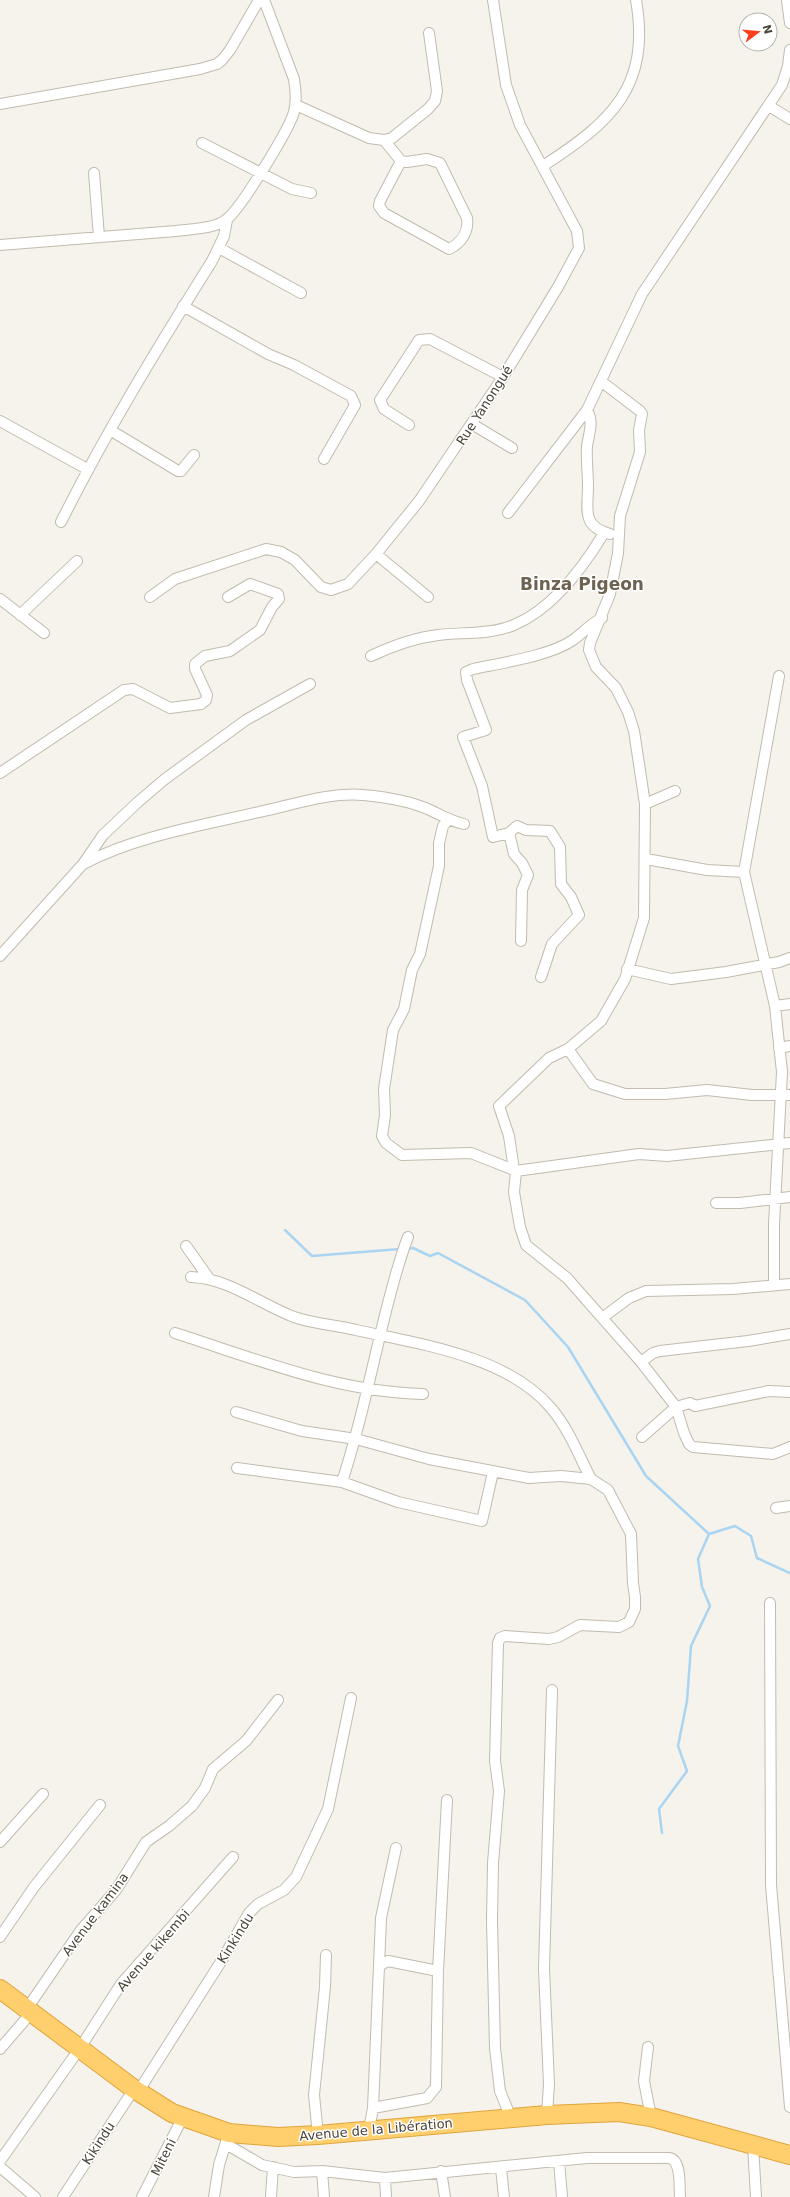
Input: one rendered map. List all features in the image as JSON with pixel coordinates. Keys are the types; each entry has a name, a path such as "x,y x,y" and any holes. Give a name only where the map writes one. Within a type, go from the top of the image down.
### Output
{"highway":[{"name":"Avenue de la Libération","path":"2,1995 28,2011 80,2048 136,2091 183,2117 228,2139 318,2135 547,2115 619,2112 651,2117 753,2144 790,2156"}],"street":[{"path":"0,104 200,69 217,64 230,50 260,0"},
{"path":"0,245 176,231 202,227 227,220 239,206 259,174 289,124 296,106 297,92 294,79 264,0"},
{"name":"Rue Yanongué","path":"150,597 175,579 266,549 281,552 295,560 321,587 331,590 348,584 376,554 419,501 503,377 558,287 579,248 577,232 520,125 506,85 493,0"},
{"path":"543,166 582,141 600,124 620,100 634,74 640,50 639,19 636,0"},
{"path":"787,0 790,23"},
{"path":"296,106 368,138 384,140 398,135 435,101 437,90 429,33"},
{"path":"508,513 587,410 602,382 642,294 782,85 788,66 790,50"},
{"path":"769,106 790,119"},
{"path":"384,140 401,160 407,162 427,159 440,163 467,218 468,227 458,244 448,249 384,213 379,206 380,201 401,160"},
{"path":"202,143 259,174 292,189 311,193"},
{"path":"94,173 99,237"},
{"path":"61,522 87,469 110,430 119,411 219,248 227,228 227,220"},
{"path":"219,248 301,293"},
{"path":"184,306 268,354 294,365 351,396 354,405 324,459"},
{"path":"409,425 384,409 380,400 419,340 430,339 503,377"},
{"path":"602,382 638,408 642,414 639,430 640,452 620,516 618,532 619,545 614,577 602,618 590,643 589,650 596,667 616,688 628,712 634,731 646,804 644,918 624,979 601,1021 568,1049 548,1058 499,1106 509,1136 515,1171 514,1192 520,1227 526,1246 566,1278 641,1362 676,1407 684,1433 689,1444 693,1448 773,1454 790,1447"},
{"path":"587,410 591,421 586,458 588,487 586,511 590,522 604,533 611,534 618,532"},
{"path":"0,421 87,469"},
{"path":"472,424 512,448"},
{"path":"110,430 178,471 181,471 194,455"},
{"path":"371,656 397,644 423,638 489,630 517,624 550,600 570,581 593,552 604,533"},
{"path":"376,554 428,597"},
{"path":"20,615 77,561"},
{"path":"0,773 124,690 133,689 170,708 201,704 206,700 207,695 195,669 195,664 204,656 230,651 260,630 272,607 279,599 278,594 250,584 228,597"},
{"path":"0,598 44,633"},
{"path":"541,977 552,944 579,915 571,897 561,884 560,847 550,831 526,830 517,826 509,833 493,837 482,786 463,737 486,730 467,680 466,672 473,669 538,655 573,640 591,623 602,618"},
{"path":"774,1285 775,1198 778,1143 785,1095 775,1006 744,872 779,676"},
{"path":"0,956 83,864 103,835 165,779 246,720 310,684"},
{"path":"646,804 675,791"},
{"path":"83,864 115,850 168,834 333,795 364,795 405,801 431,811 448,820 464,824"},
{"path":"448,820 443,826 439,866 420,954 412,970 404,1008 393,1030 384,1089 385,1114 382,1136 386,1143 402,1155 471,1153 515,1171 639,1154 667,1156 778,1143 790,1143"},
{"path":"509,833 514,854 522,863 528,875 522,890 521,941"},
{"path":"646,859 707,870 744,872"},
{"path":"627,969 671,979 726,972 766,963 780,962 790,958"},
{"path":"775,1006 790,1004"},
{"path":"780,1048 790,1046"},
{"path":"568,1049 593,1084 625,1094 665,1094 707,1090 752,1095 785,1095"},
{"path":"716,1203 740,1203 790,1197"},
{"path":"342,1482 356,1439 401,1253 408,1237"},
{"path":"186,1246 208,1277"},
{"path":"191,1277 208,1277 294,1317 380,1335 470,1358 498,1369 529,1386 552,1408 591,1479"},
{"path":"602,1318 629,1298 646,1291 790,1284"},
{"path":"175,1333 308,1376 344,1385 390,1393 423,1394"},
{"path":"641,1362 653,1353 660,1351 748,1341 790,1334"},
{"path":"642,1437 676,1407 690,1402 695,1406 769,1391 790,1392"},
{"path":"236,1412 302,1431 356,1439 429,1459 493,1472 529,1478 561,1476 591,1479 608,1490 631,1534 632,1578 635,1597 633,1616 629,1622 619,1627 580,1625 558,1637 549,1639 505,1636 500,1638 498,1643 496,1761 499,1791 493,1863 492,1921 495,2048 500,2091 510,2118"},
{"path":"238,1468 342,1482 398,1502 482,1521 493,1472"},
{"path":"776,1508 790,1506"},
{"path":"770,1603 771,1886 790,2107"},
{"path":"547,2115 549,2084 544,1969 552,1690"},
{"name":"Kinkindu","path":"136,2091 222,1960 249,1913 258,1904 284,1890 296,1877 328,1809 351,1698"},
{"name":"Avenue kamina","path":"0,2049 28,2011 81,1930 116,1890 146,1842 169,1826 192,1806 205,1788 213,1769 246,1741 278,1700"},
{"path":"0,1842 43,1794"},
{"path":"373,2108 427,2098 436,2087 438,1971 447,1800"},
{"path":"0,1937 34,1887 100,1805"},
{"path":"369,2130 373,2108 381,1918 396,1848"},
{"name":"Avenue kikembi","path":"0,2161 80,2048 121,1984 233,1857"},
{"path":"318,2135 314,2095 325,1987 326,1955"},
{"path":"379,1966 388,1961 438,1971"},
{"path":"648,2047 644,2081 651,2117"},
{"name":"Kikindu","path":"63,2197 136,2091"},
{"name":"Miteni","path":"145,2195 183,2117"},
{"path":"214,2197 219,2165 228,2139 262,2165 294,2172 322,2171 385,2178 441,2171 501,2168 559,2161 615,2158 672,2158 678,2164 680,2197"},
{"path":"753,2144 756,2197"},
{"path":"559,2161 562,2197"},
{"path":"0,2166 35,2197"},
{"path":"271,2197 273,2167"},
{"path":"501,2168 504,2197"},
{"path":"322,2171 324,2197"},
{"path":"441,2171 445,2197"},
{"path":"385,2178 386,2197"}],"waterway":[{"path":"285,1230 312,1256 400,1249"},
{"path":"407,1249 413,1248 430,1256 438,1253 525,1300 568,1347 646,1476 709,1534"},
{"path":"709,1534 735,1526 751,1536 757,1558 790,1573"},
{"path":"662,1833 659,1809 687,1771 678,1746 687,1701 691,1646 710,1606 702,1587 698,1559 709,1534"}],"district":[{"name":"Binza Pigeon","path":"582,584"}]}
